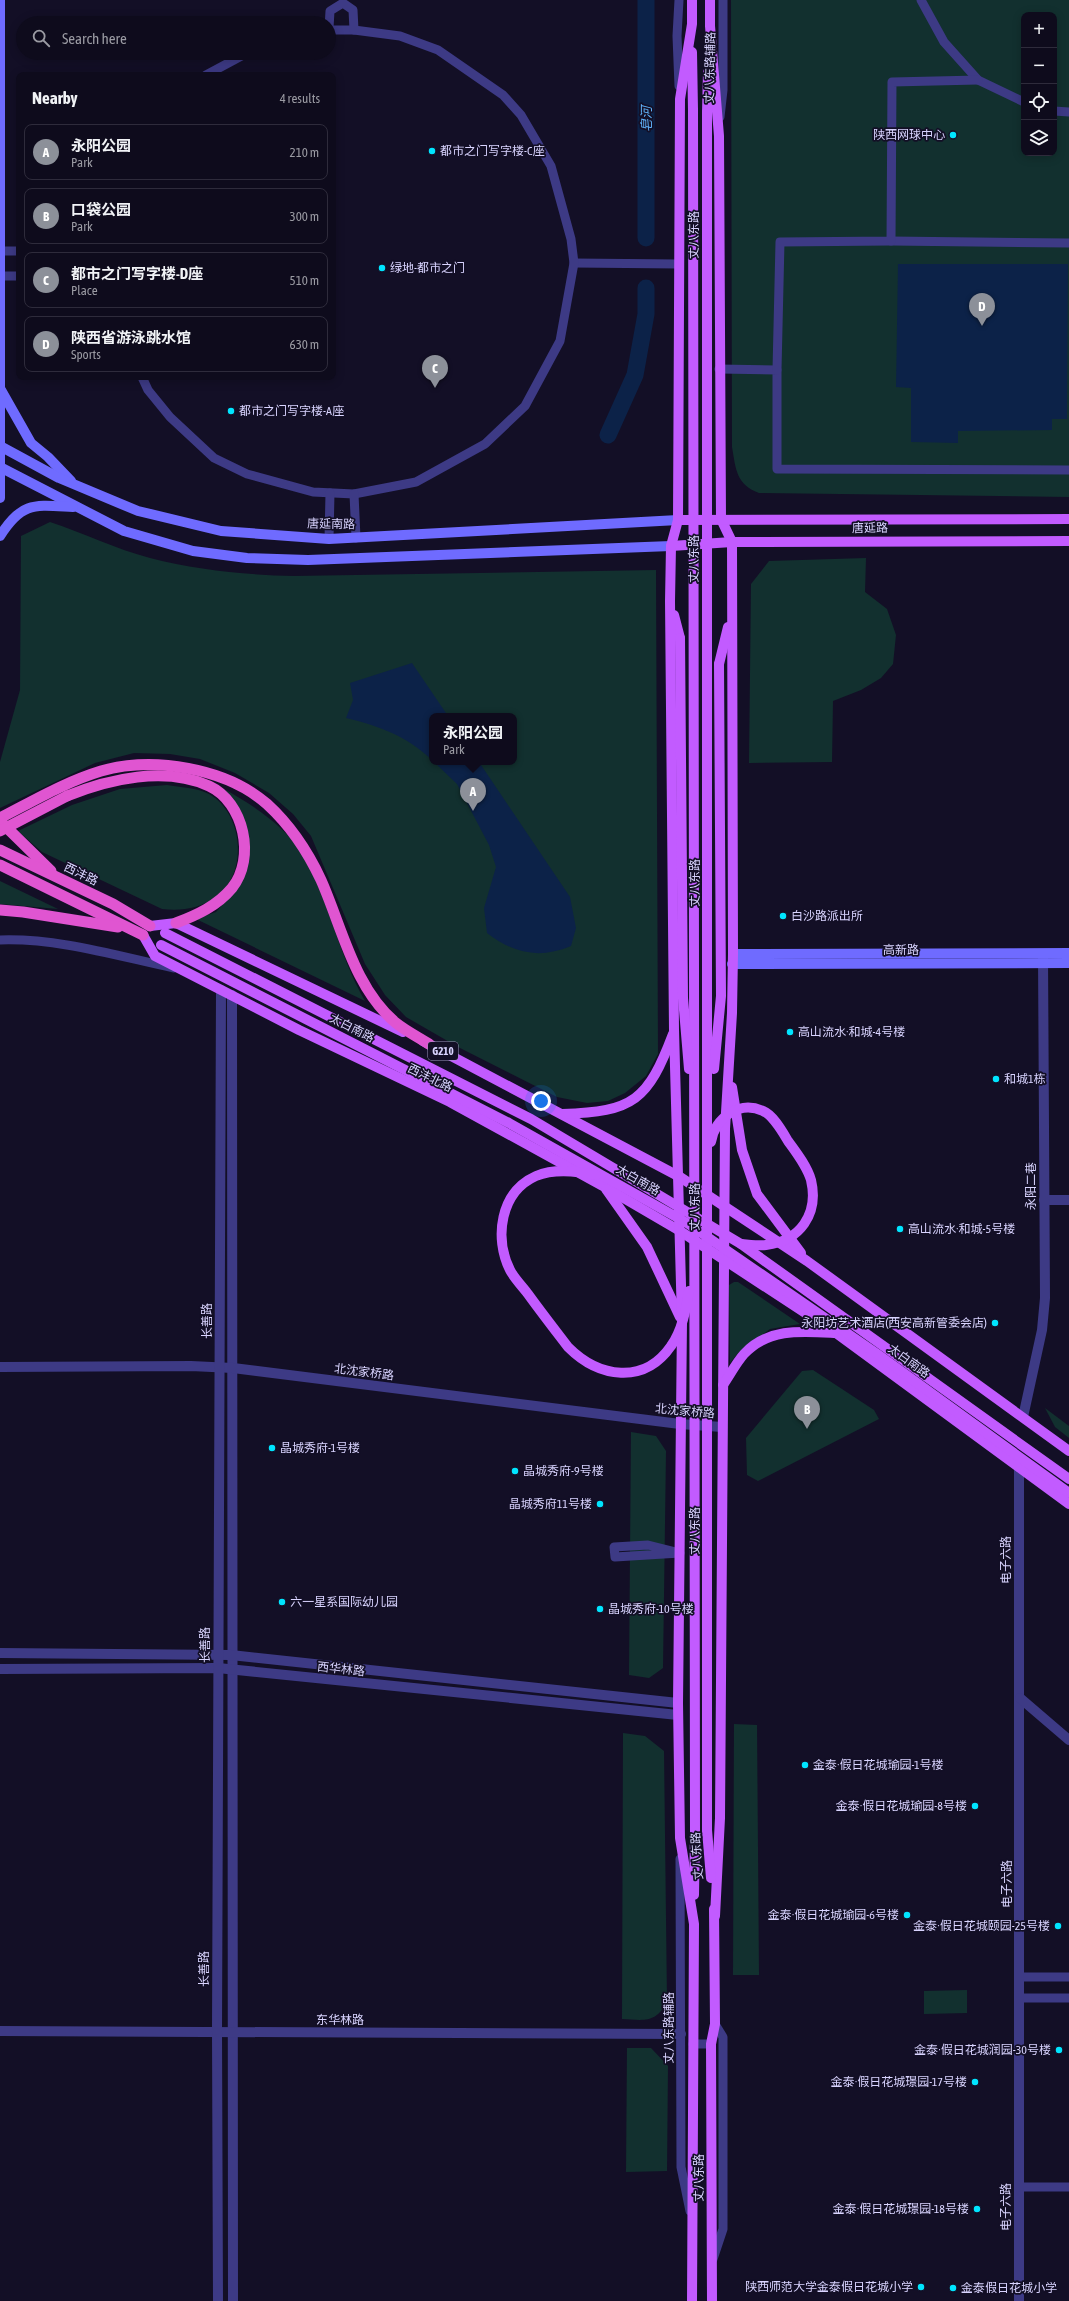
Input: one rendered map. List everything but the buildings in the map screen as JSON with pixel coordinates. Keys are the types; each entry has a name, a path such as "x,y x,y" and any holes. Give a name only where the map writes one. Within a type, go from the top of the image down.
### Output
{"highway":[{"path":"59,878 0,819 63,784 102,771 137,764 185,768 239,785 266,804 304,848 321,879 347,945 368,988 396,1023 429,1044"},
{"path":"0,831 67,796 94,785 123,778 156,776 183,779 209,786 225,797 235,811 241,828 244,846 242,865 232,887 217,902 198,914 176,924"},
{"name":"西沣路","path":"0,850 112,904 150,926"},
{"path":"0,865 143,935"},
{"path":"0,910 129,928"}],"main road":[{"path":"0,0 0,498"},
{"name":"丈八东路","path":"692,0 695,1133 693,1267 696,1417 691,2218 692,2301"},
{"name":"丈八东路","path":"710,0 706,112 708,1830 714,1916 714,2024 711,2044 712,2301"},
{"name":"丈八东路","path":"692,24 680,99 678,264 678,520 670,546 670,601 674,1030 680,1177 682,1321 678,1703 680,1838 694,1924"},
{"name":"丈八东路","path":"710,26 719,136 719,369 721,519 732,542"},
{"path":"0,388 15,418 31,443 48,457 74,484"},
{"name":"唐延南路","path":"0,446 74,484 138,511 221,531 329,539 678,520"},
{"path":"0,467 124,530 193,550 247,558 316,560 670,546"},
{"path":"0,536 12,517 27,508 45,506 77,507"},
{"name":"唐延路","path":"678,520 1069,519"},
{"name":"唐延路","path":"670,546 732,542 1069,541"},
{"path":"714,1916 720,1818 725,1129 729,1066 732,959 732,542"},
{"path":"670,601 680,638 682,998 695,1133"},
{"path":"708,1127 721,996 719,664 732,610"},
{"name":"G210","path":"150,926 176,924 429,1044 680,1177 725,1206"},
{"name":"太白南路","path":"150,926 532,1119 741,1244 1069,1479"},
{"name":"太白南路","path":"143,935 509,1122 604,1181 687,1223 876,1353 1069,1493"},
{"name":"西沣北路","path":"143,935 155,956 450,1102 604,1181 724,1258"},
{"name":"高新路","path":"732,959 1043,958 1069,953"},
{"name":"高新路","path":"1043,958 1069,963"},
{"path":"561,1114 588,1113 615,1109 632,1100 648,1087 659,1070 674,1030"},
{"path":"729,1066 742,1150 757,1194 807,1261"},
{"path":"708,1162 713,1135 721,1122 741,1107 752,1107 764,1111 777,1124 811,1179 813,1198 811,1212 801,1230 786,1240 765,1246 741,1244"},
{"path":"682,1321 647,1248 604,1181 576,1171 554,1171 536,1176 520,1187 510,1200 506,1207 500,1230 502,1249 510,1270 568,1347 578,1357 596,1368 611,1373 627,1373 643,1369 659,1360 672,1345 685,1313 693,1267"},
{"name":"太白南路","path":"725,1206 807,1261 1069,1451"},
{"name":"太白南路","path":"724,1258 836,1333 1069,1504"},
{"path":"723,1385 744,1354 767,1338 780,1332 803,1331 836,1333"}],"street":[{"path":"679,0 677,36 680,99"},
{"name":"丈八东路辅路","path":"719,136 723,90 723,0"},
{"path":"921,0 944,42 978,80 1021,101"},
{"path":"330,16 330,12 344,1 353,10 354,30"},
{"path":"143,380 148,390 170,417 214,458 247,474 286,486 313,492 354,494 416,482 485,444 525,406 560,341 574,263 571,239 550,166 521,115 503,95 438,50 400,36 336,29"},
{"path":"212,72 234,60"},
{"path":"891,241 892,82 978,80"},
{"path":"1057,112 1069,112"},
{"path":"1069,243 891,241 780,242 777,370 777,470 1069,470"},
{"path":"0,251 16,251"},
{"path":"574,263 678,264"},
{"path":"0,276 16,276"},
{"path":"719,369 777,370"},
{"path":"329,539 330,493"},
{"path":"354,494 356,538"},
{"path":"0,940 47,943 85,948 184,970"},
{"name":"永阳二巷","path":"1023,1417 1042,1330 1045,1298 1043,958"},
{"name":"长善路","path":"218,2301 217,2032 221,990"},
{"path":"232,995 231,1670 233,2301"},
{"path":"1044,1200 1069,1200"},
{"name":"北沈家桥路","path":"0,1367 232,1368 680,1424 722,1427"},
{"name":"电子六路","path":"1019,1466 1019,2301"},
{"path":"648,1545 680,1553 615,1558 614,1547 648,1545"},
{"name":"西华林路","path":"0,1653 218,1655 678,1703"},
{"name":"西华林路","path":"0,1669 218,1668 678,1715"},
{"path":"1020,1698 1069,1740"},
{"name":"丈八东路辅路","path":"680,1838 681,2167 691,2218"},
{"path":"1020,1977 1069,1977"},
{"path":"1020,1998 1069,1998"},
{"path":"712,2262 723,2229 723,2037 714,2024"},
{"name":"东华林路","path":"0,2031 681,2034"},
{"path":"693,2044 711,2044"},
{"path":"1020,2187 1069,2187"}],"green space":[{"path":"731,0 1069,0 1069,497 759,493 741,481 736,469 732,447"},
{"path":"50,522 150,558 204,569 240,573 294,576 656,570 658,1054 646,1076 625,1093 608,1101 587,1103 557,1097 458,1047 406,1017 385,995 365,964 311,836 293,814 269,793 235,773 200,759 170,754 134,753 95,763 0,808 0,762 20,690 21,536"},
{"path":"866,558 865,592 887,609 896,635 893,664 881,678 861,690 833,701 832,762 749,763 751,584 769,561"},
{"path":"167,785 194,789 209,794 220,803 229,815 235,828 238,843 234,873 227,886 217,896 204,904 176,910 162,909 42,852 18,831 72,805 120,789"},
{"path":"224,789 267,816 286,834 301,852 319,888 348,964 365,1001 196,919 216,912 232,894 243,874 240,809"},
{"path":"0,881 58,909 0,904"},
{"path":"734,1282 738,1282 800,1324 770,1329 739,1352 730,1363 729,1285"},
{"path":"813,1370 874,1410 879,1419 758,1481 747,1475 746,1438 802,1371"},
{"path":"1045,1408 1069,1426 1069,1438 1055,1427"},
{"path":"631,1432 656,1436 666,1451 663,1668 649,1678 629,1675"},
{"path":"734,1724 757,1725 759,1975 733,1975"},
{"path":"623,1733 645,1736 664,1751 667,2001 658,2014 649,2019 643,2020 622,2019"},
{"path":"967,1990 967,2013 924,2014 924,1991"},
{"path":"627,2048 651,2048 668,2066 667,2171 626,2172"}],"water":[{"path":"898,264 1068,264 1067,419 1052,419 1052,430 958,431 958,443 911,442 911,388 896,387"},
{"path":"412,663 446,713 429,713 429,758 413,744 403,738 381,728 346,718 353,700 350,683"},
{"path":"437,765 481,765 570,897 576,928 571,946 549,952 528,952 507,946 487,933 484,908 496,867 489,845 457,784"}],"waterway":[{"name":"皂河","path":"646,0 646,238"},
{"name":"皂河","path":"608,435 635,375 646,314 646,288"}],"place":[{"name":"陕西网球中心","path":"953,135"},
{"name":"都市之门写字楼-C座","path":"432,151"},
{"name":"绿地-都市之门","path":"382,268"},
{"name":"陕西省游泳跳水馆","path":"982,326"},
{"name":"都市之门写字楼-D座","path":"435,388"},
{"name":"都市之门写字楼-A座","path":"231,411"},
{"name":"永阳公园","path":"473,811"},
{"name":"白沙路派出所","path":"783,916"},
{"name":"高山流水·和城-4号楼","path":"790,1032"},
{"name":"和城1栋","path":"996,1079"},
{"name":"高山流水·和城-5号楼","path":"900,1229"},
{"name":"永阳坊艺术酒店(西安高新管委会店)","path":"995,1323"},
{"name":"口袋公园","path":"807,1429"},
{"name":"晶城秀府-1号楼","path":"272,1448"},
{"name":"晶城秀府-9号楼","path":"515,1471"},
{"name":"晶城秀府11号楼","path":"600,1504"},
{"name":"六一星系国际幼儿园","path":"282,1602"},
{"name":"晶城秀府-10号楼","path":"600,1609"},
{"name":"金泰·假日花城瑜园-1号楼","path":"805,1765"},
{"name":"金泰·假日花城瑜园-8号楼","path":"975,1806"},
{"name":"金泰·假日花城瑜园-6号楼","path":"907,1915"},
{"name":"金泰·假日花城颐园-25号楼","path":"1058,1926"},
{"name":"金泰·假日花城润园-30号楼","path":"1059,2050"},
{"name":"金泰·假日花城璟园-17号楼","path":"975,2082"},
{"name":"金泰·假日花城璟园-18号楼","path":"977,2209"},
{"name":"陕西师范大学金泰假日花城小学","path":"921,2287"},
{"name":"金泰假日花城小学","path":"953,2288"}]}
